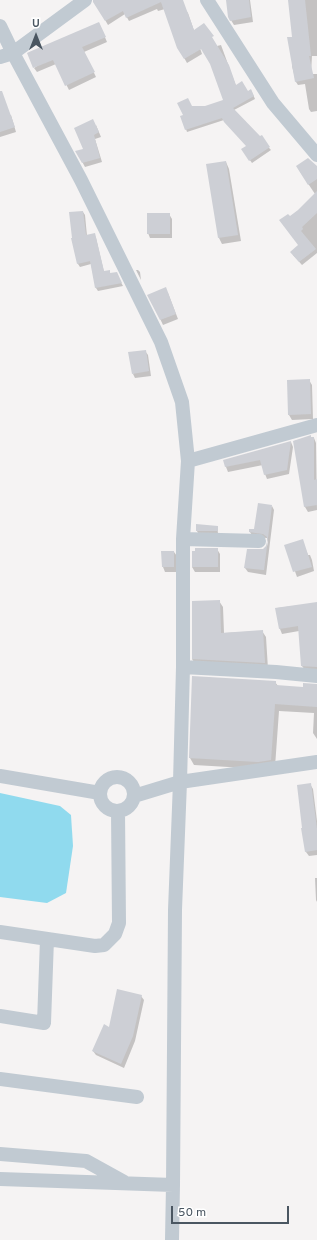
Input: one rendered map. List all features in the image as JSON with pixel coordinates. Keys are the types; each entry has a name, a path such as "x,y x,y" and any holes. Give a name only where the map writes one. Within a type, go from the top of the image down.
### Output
{"street":[{"path":"6,55 85,0"},
{"path":"207,0 273,103 317,155"},
{"path":"0,26 6,55 81,180 161,342 182,402 188,461 183,539 183,667 175,910 172,1240"},
{"path":"188,461 317,425"},
{"path":"183,539 259,541"},
{"path":"183,667 276,672 317,676"},
{"path":"134,796 180,782 317,762"},
{"path":"0,776 100,793"},
{"path":"121,778 126,780 130,785 134,796 129,806 124,810 118,811 113,810 103,804 100,793 101,788 110,780 121,778"},
{"path":"0,932 95,946 104,945 115,934 119,923 118,811"},
{"path":"0,1016 44,1023 47,939"},
{"path":"0,1079 137,1097"},
{"path":"0,1154 86,1161 126,1183"},
{"path":"0,1179 173,1185"}],"water":[{"path":"0,793 60,806 71,815 73,846 66,893 47,903 0,897"}],"building":[{"path":"93,0 183,0 194,30 204,23 214,36 212,37 229,65 236,85 242,81 248,91 251,89 254,96 233,108 260,136 262,135 270,147 249,161 241,149 246,146 222,118 185,130 180,116 183,115 177,103 188,98 192,106 205,106 223,100 210,64 201,49 184,59 177,48 161,2 126,18 123,11 105,21"},
{"path":"226,0 249,0 251,17 230,21 228,17"},
{"path":"288,0 305,0 311,56 309,56 314,78 295,82 287,37 292,37"},
{"path":"99,22 106,37 82,47 95,72 65,86 53,60 33,68 27,53"},
{"path":"0,91 2,91 15,127 0,132"},
{"path":"93,119 99,132 94,135 100,158 82,163 75,151 83,149 74,128"},
{"path":"308,158 317,166 317,179 308,185 296,166"},
{"path":"226,161 238,235 218,238 206,164"},
{"path":"317,191 317,213 302,227 303,229 301,231 316,249 299,262 290,252 298,245 279,220 288,214 290,216 298,210"},
{"path":"83,211 86,235 95,233 104,271 110,270 110,273 117,272 122,283 95,288 90,261 77,264 71,238 69,212"},
{"path":"147,213 170,213 170,234 147,234"},
{"path":"166,287 176,314 160,320 147,295"},
{"path":"146,350 149,371 132,374 128,352"},
{"path":"310,379 311,414 288,415 287,380"},
{"path":"311,435 311,437 314,437 314,480 317,479 317,505 304,507 293,441"},
{"path":"291,441 287,470 264,475 260,460 225,467 223,460"},
{"path":"258,503 272,505 264,570 244,568 247,549 263,549 267,542 267,537 263,534 249,532 249,529 254,529"},
{"path":"196,524 218,526 218,531 196,531"},
{"path":"303,539 312,567 293,572 284,545"},
{"path":"195,548 218,548 218,567 192,567 192,551 195,551"},
{"path":"161,551 174,551 174,567 162,567"},
{"path":"220,600 221,633 263,630 265,663 192,659 192,601"},
{"path":"317,602 317,667 301,666 298,626 279,629 275,608"},
{"path":"192,676 276,681 276,685 303,687 303,683 317,684 317,707 275,704 271,760 258,762 189,758"},
{"path":"311,783 317,829 317,850 305,852 297,785"},
{"path":"117,989 142,995 133,1036 121,1064 92,1051 104,1024 109,1027"}]}
